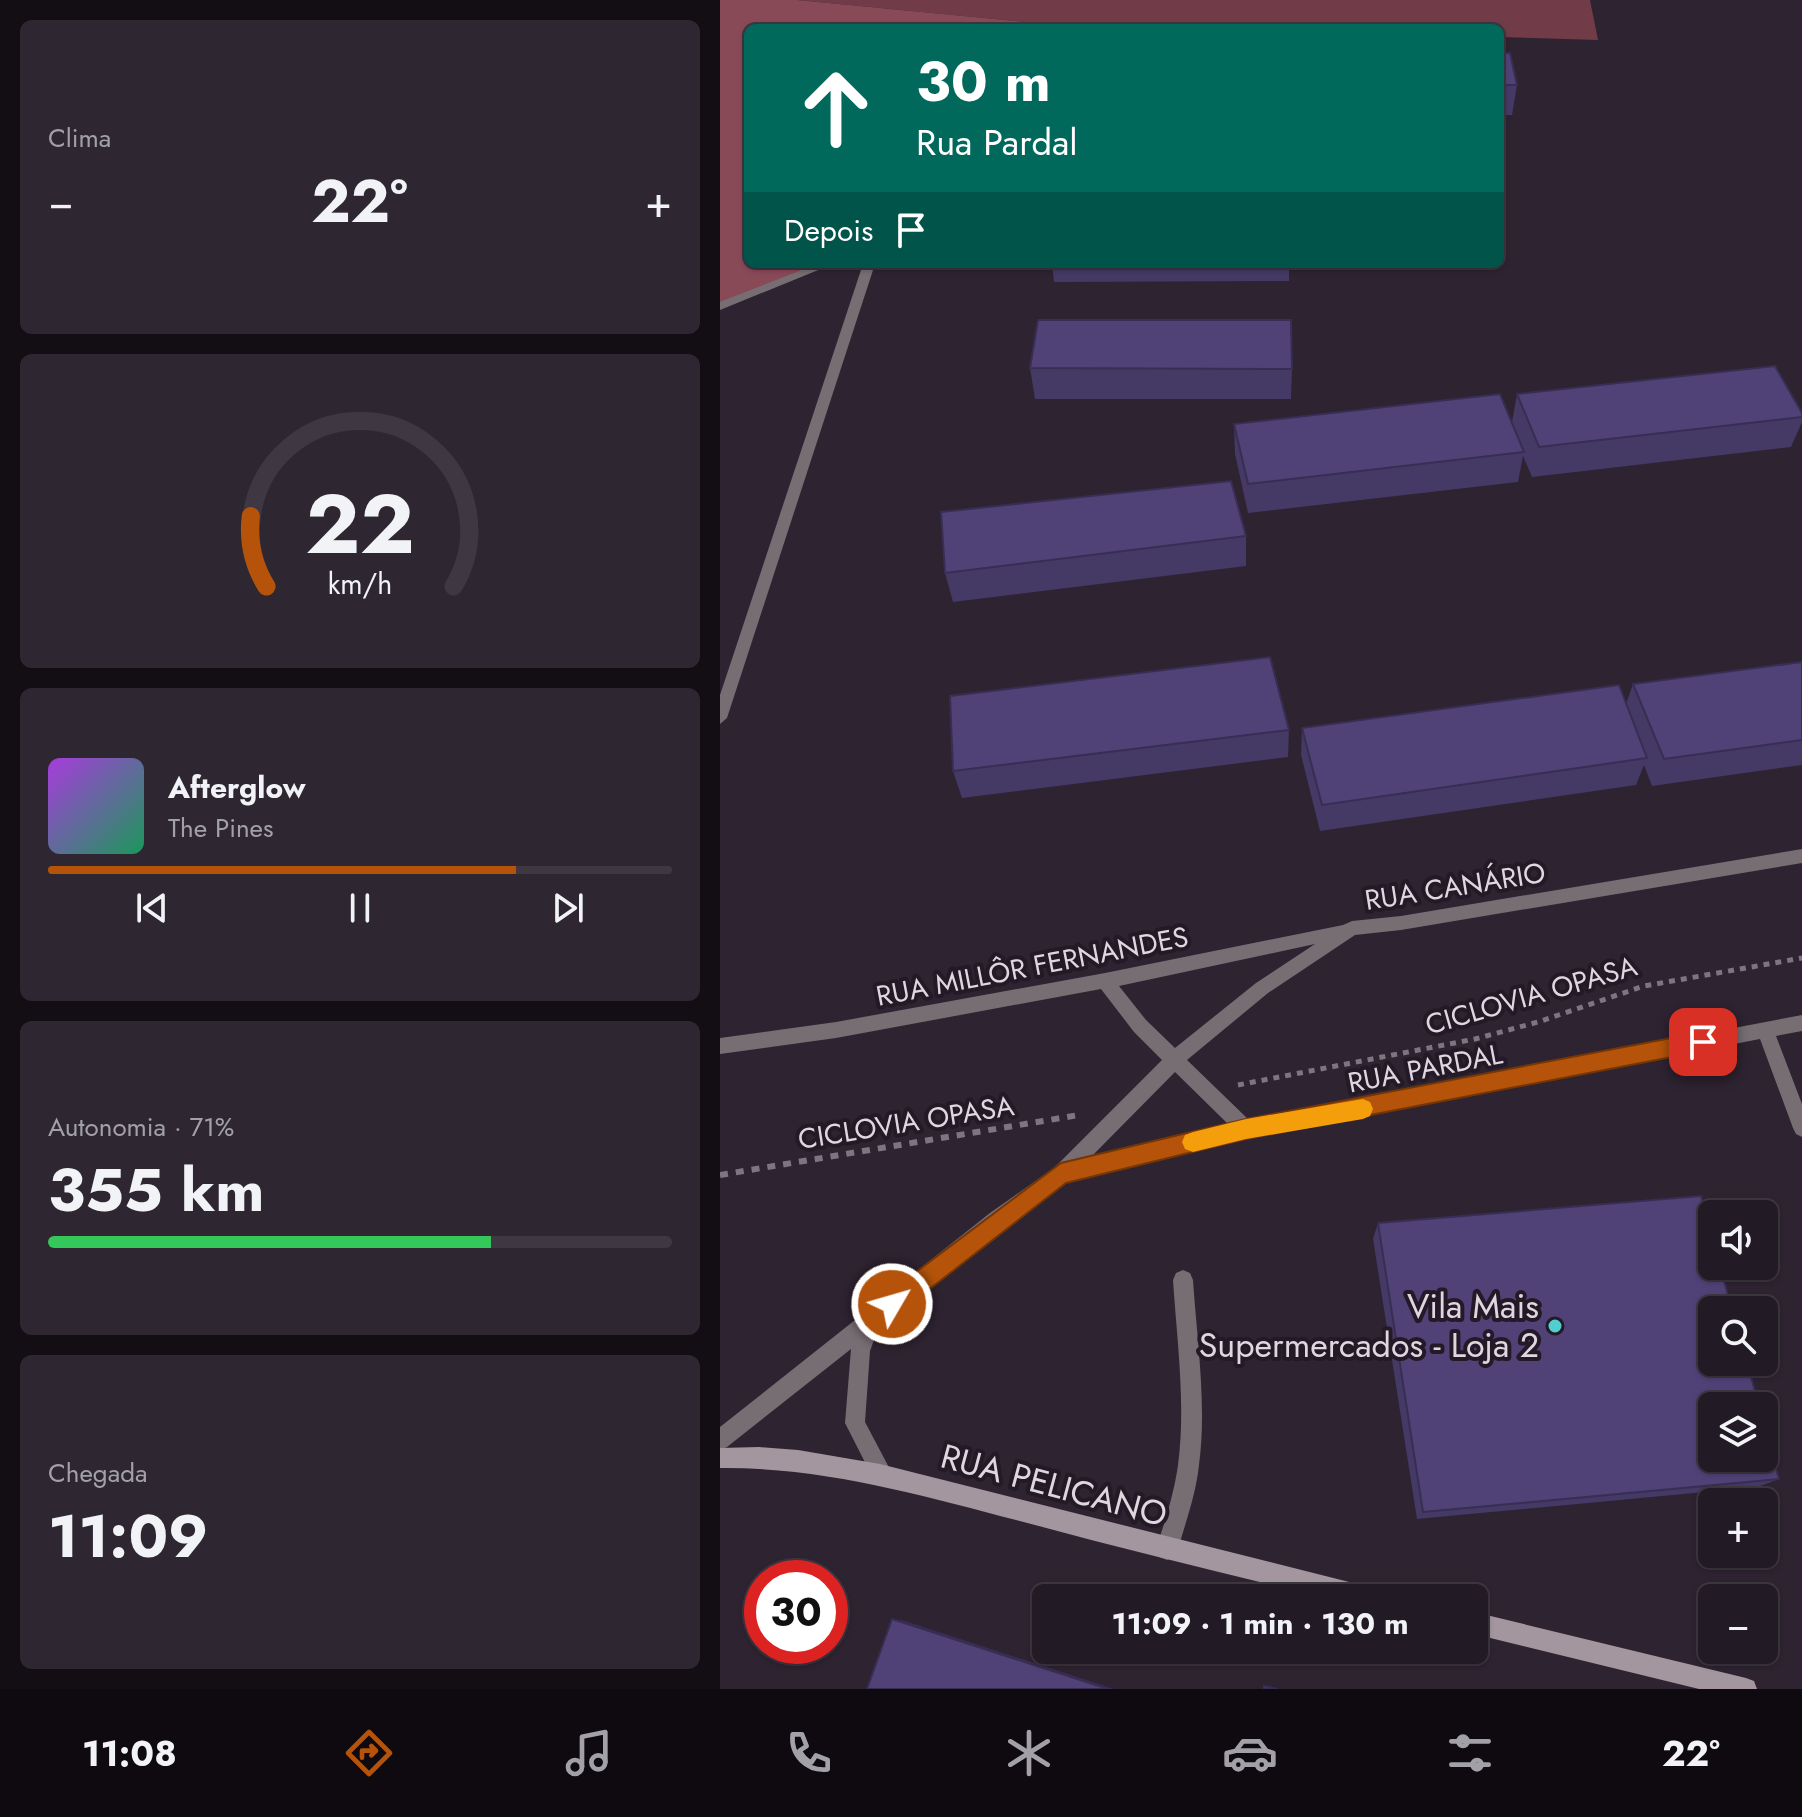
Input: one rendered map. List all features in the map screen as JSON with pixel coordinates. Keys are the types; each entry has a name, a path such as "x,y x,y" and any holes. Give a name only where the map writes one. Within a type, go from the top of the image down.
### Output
{"street":[{"path":"720,306 817,268"},
{"path":"720,718 868,268"},
{"name":"RUA CANÁRIO","path":"1061,1174 1175,1059 1262,988 1352,928 1401,923 1802,856"},
{"name":"RUA MILLÔR FERNANDES","path":"720,1046 836,1030 1105,981 1352,928"},
{"path":"1105,981 1140,1026 1246,1129"},
{"name":"RUA PARDAL","path":"1061,1174 1246,1129 1329,1116 1802,1023"},
{"path":"1765,1029 1802,1128"},
{"path":"720,1440 1061,1174"},
{"path":"1167,1549 1182,1499 1190,1455 1183,1280"},
{"path":"871,1320 860,1351 855,1423 882,1475"},
{"name":"RUA PELICANO","path":"720,1458 761,1455 882,1475 1311,1584"},
{"path":"1488,1626 1746,1689"}],"path":[{"name":"CICLOVIA OPASA","path":"1226,1088 1475,1039 1538,1022 1644,986 1802,958"},
{"name":"CICLOVIA OPASA","path":"720,1175 1088,1115"}],"shaded area":[{"path":"720,0 797,0 1047,24 744,24 744,268 814,268 720,308"},
{"path":"797,0 1590,0 1598,40 1504,37 1504,24 1047,24"}],"building":[{"path":"1504,53 1510,53 1517,85 1504,85"},
{"path":"1038,320 1291,320 1292,369 1030,368"},
{"path":"1775,366 1802,417 1539,447 1517,394"},
{"path":"1500,394 1524,452 1248,484 1234,424"},
{"path":"1231,481 1246,536 945,573 941,512"},
{"path":"1270,657 1289,730 953,771 950,696"},
{"path":"1802,662 1802,740 1664,759 1633,684"},
{"path":"1619,685 1647,758 1322,805 1302,728"},
{"path":"1701,1196 1702,1200 1698,1200 1698,1280 1724,1280 1728,1296 1698,1296 1698,1376 1751,1376 1755,1392 1698,1392 1698,1472 1777,1472 1779,1479 1423,1512 1378,1223"},
{"path":"892,1619 1108,1689 867,1689"}],"slow traffic":[{"path":"1193,1142 1246,1129 1363,1109"}],"place":[{"name":"Vila Mais Supermercados - Loja 2","path":"1555,1326"}],"route":[{"path":"892,1304 997,1220 1061,1174 1246,1129 1329,1116 1703,1042"}]}
